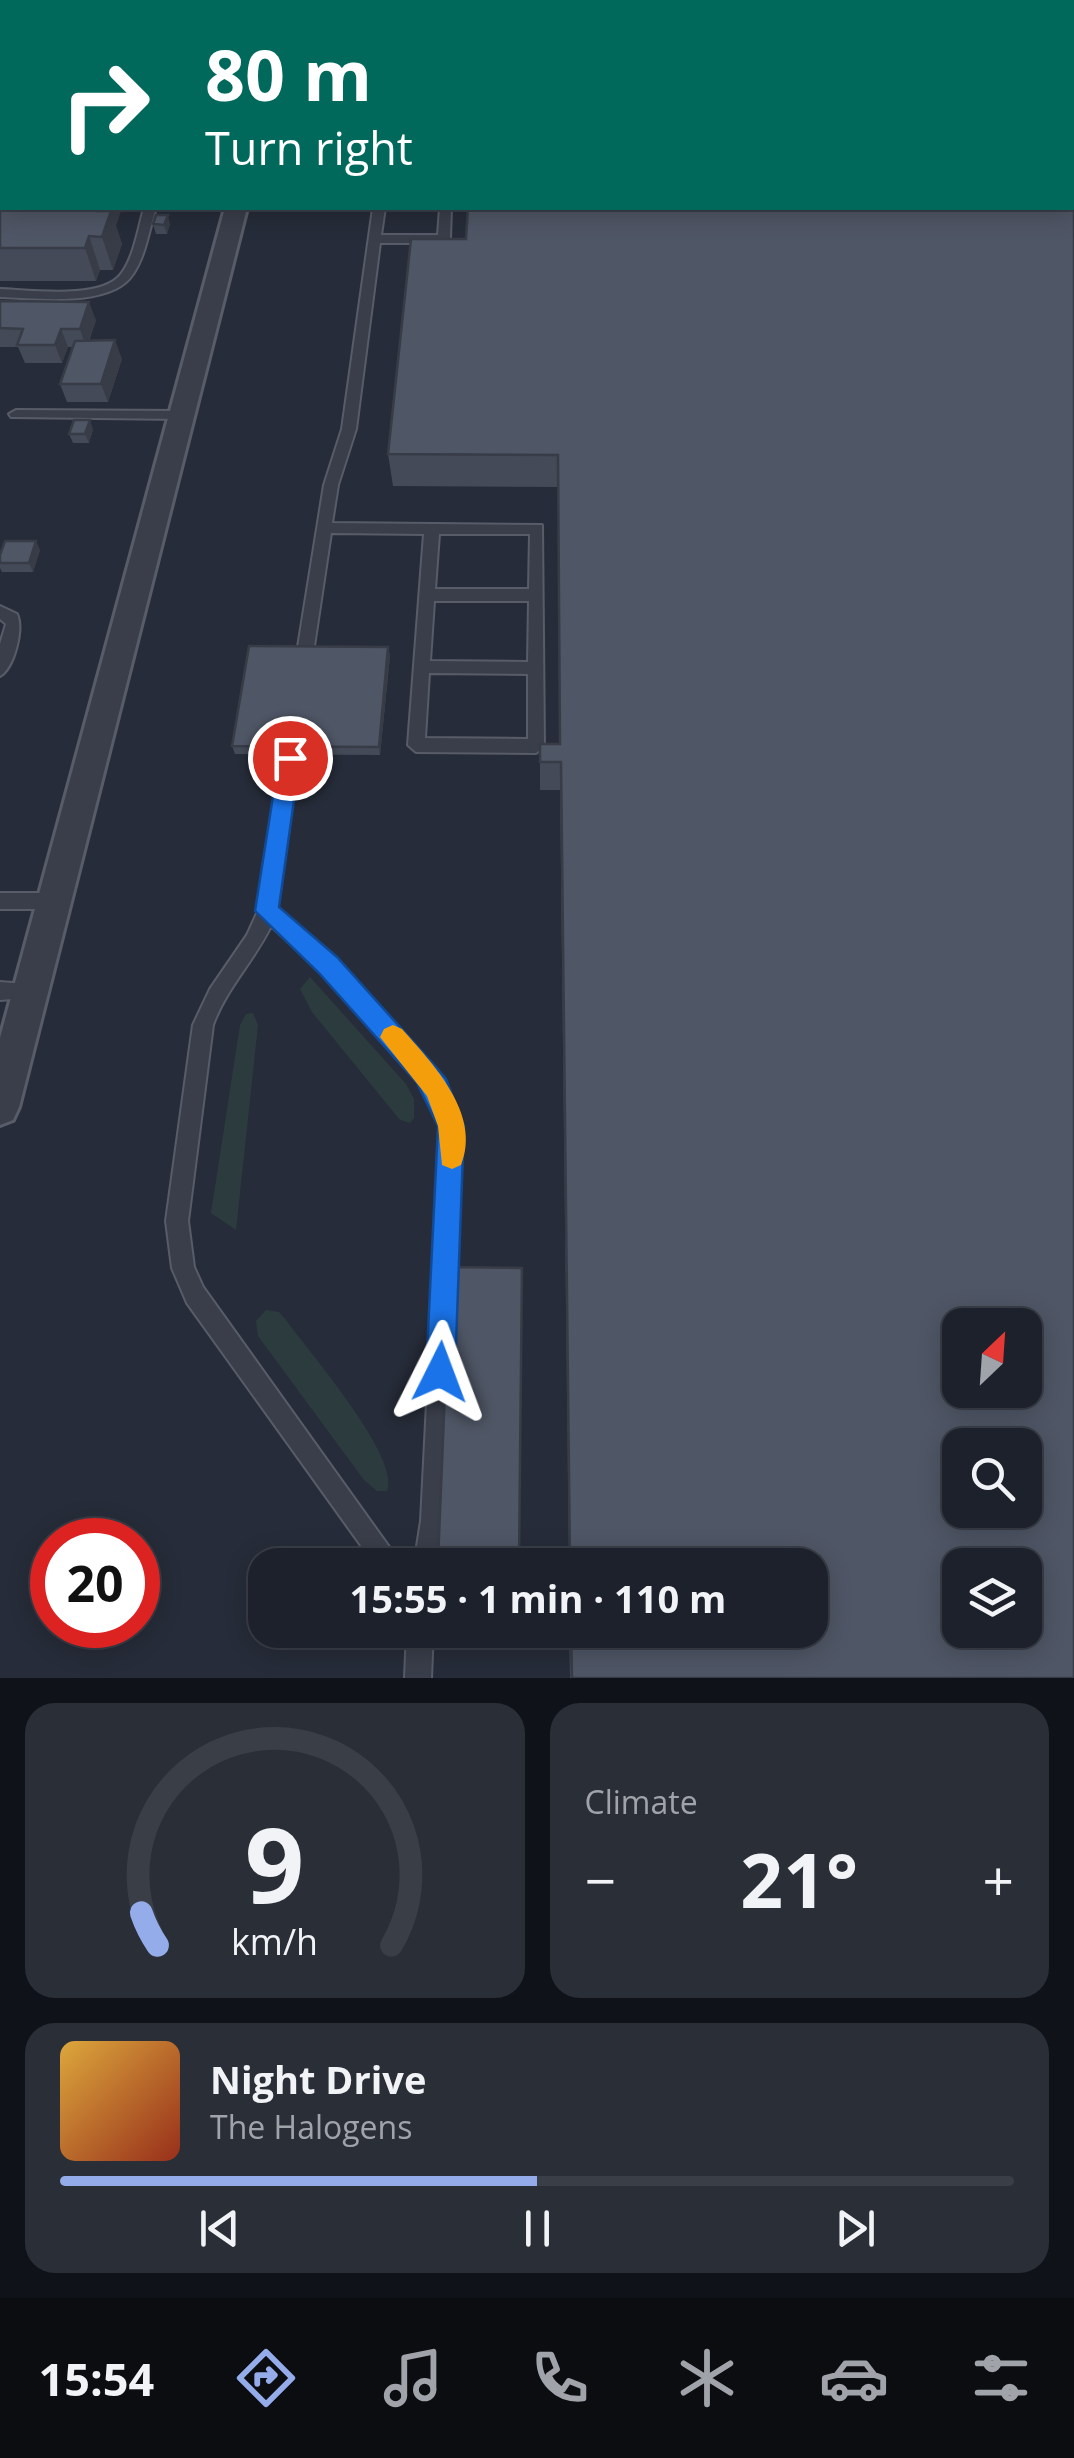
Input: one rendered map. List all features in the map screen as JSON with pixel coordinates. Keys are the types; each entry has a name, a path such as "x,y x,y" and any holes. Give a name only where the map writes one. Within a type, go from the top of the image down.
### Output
{"street":[{"path":"0,1106 235,210"}],"lane":[{"path":"0,293 96,293 117,287 128,274 149,210"},
{"path":"305,652 331,485 349,430 379,210"},
{"path":"374,238 444,239 446,210"},
{"path":"16,414 182,415"},
{"path":"325,528 537,529 536,746 416,745 432,529"},
{"path":"427,595 537,595"},
{"path":"0,612 12,618 14,624 0,670"},
{"path":"422,667 537,668"},
{"path":"290,758 267,911 249,948 205,1017 178,1199 177,1243 196,1296 378,1548"},
{"path":"0,901 54,901"},
{"path":"267,911 328,965 426,1074 437,1088 451,1126 436,1462 428,1548"},
{"path":"0,991 30,991"},
{"path":"418,1678 419,1648"}],"shaded area":[{"path":"310,977 406,1084 414,1099 414,1118 410,1123 400,1120 312,1012 300,989"},
{"path":"253,1013 258,1025 236,1230 211,1213 240,1025 246,1014"},
{"path":"266,1310 279,1312 350,1404 380,1454 388,1475 387,1491 377,1491 364,1480 258,1336 256,1321"}],"building":[{"path":"0,210 111,211 102,237 89,236 85,248 0,248"},
{"path":"468,210 1074,210 1074,1678 572,1678 571,1648 828,1648 828,1548 570,1548 561,762 540,762 540,744 560,744 558,455 388,454 411,239 466,239"},
{"path":"156,215 168,215 164,225 153,224"},
{"path":"0,301 89,302 80,329 61,329 55,345 17,345 23,329 0,328"},
{"path":"115,340 101,384 60,384 75,341"},
{"path":"74,420 90,420 85,434 69,434"},
{"path":"5,541 36,541 29,563 0,563"},
{"path":"249,646 388,647 379,747 232,746"},
{"path":"450,1267 522,1268 519,1548 439,1548"}],"slow traffic":[{"path":"393,1037 437,1088 451,1126 452,1156"}],"route":[{"path":"290,758 267,911 328,965 426,1074 437,1088 451,1126 440,1372"}]}
